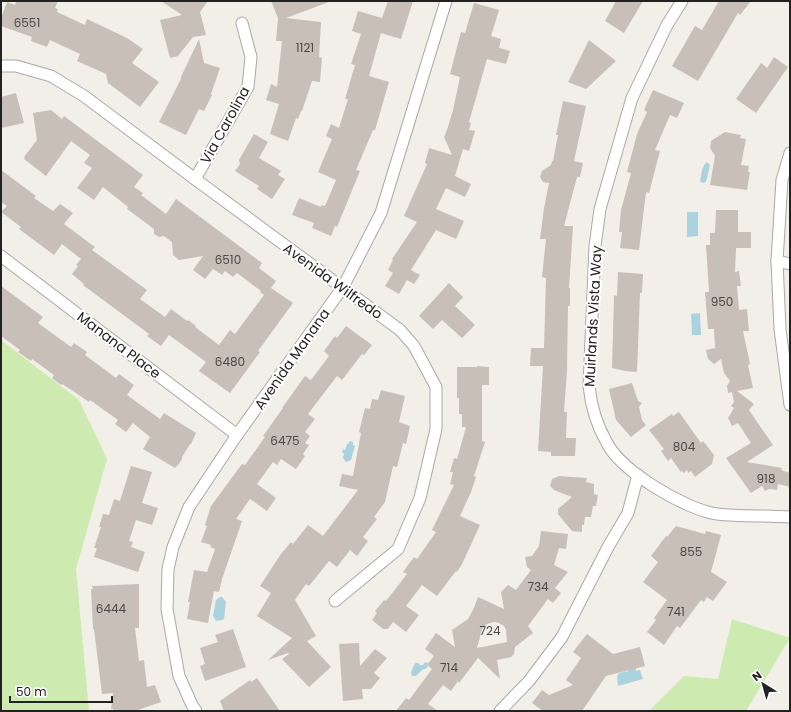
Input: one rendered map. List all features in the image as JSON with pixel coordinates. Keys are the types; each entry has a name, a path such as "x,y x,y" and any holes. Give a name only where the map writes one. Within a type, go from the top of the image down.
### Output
{"street":[{"name":"Avenida Manana","path":"196,711 179,676 167,609 168,569 173,547 189,507 237,435 342,287 381,213 446,1"},
{"name":"Muirlands Vista Way","path":"682,1 663,31 632,98 600,209 595,246 589,386 591,403 607,444 616,456 638,475 683,503 716,514 790,516"},
{"name":"Via Carolina","path":"195,179 248,87 251,57 242,23"},
{"name":"Avenida Wilfredo","path":"1,66 16,66 51,76 84,96 400,330 414,346 436,387 436,429 420,498 398,549 335,601"},
{"path":"790,153 782,180 777,261 780,328 790,405"},
{"name":"Manana Place","path":"1,256 237,435"},
{"path":"777,261 790,264"},
{"path":"500,711 529,681 562,637 608,547 628,513 638,475"}],"green space":[{"path":"1,340 79,400 107,459 76,569 89,711 1,711"},
{"path":"732,619 790,638 746,711 649,711 684,676 718,679"}],"water":[{"path":"707,162 710,165 706,182 702,183 700,181 702,171"},
{"path":"687,212 698,212 698,236 687,237"},
{"path":"700,313 701,335 692,335 691,314"},
{"path":"350,441 353,442 353,445 355,446 351,460 346,462 343,458 344,453 342,453 343,449 345,450"},
{"path":"222,597 226,602 224,619 216,621 213,616 216,600"},
{"path":"425,662 428,663 427,668 422,670 416,676 412,676 411,672 415,663 423,665"},
{"path":"636,668 636,671 640,670 643,679 618,686 618,674 625,671 627,672 629,669"}],"building":[{"path":"16,1 58,1 55,8 58,9 57,12 85,25 87,19 127,38 143,49 132,63 159,82 140,107 108,83 106,74 77,61 80,54 50,40 47,47 31,41 32,37 1,26 1,18 7,2 15,5"},
{"path":"161,1 208,1 200,12 206,35 193,37 178,56 170,58 160,20 182,15"},
{"path":"271,1 329,2 286,18 321,22 319,57 322,58 320,82 312,81 302,111 298,119 296,118 288,141 270,134 279,104 266,100 271,84 277,87 282,41 276,41 278,18"},
{"path":"388,1 413,1 401,39 381,33 369,76 389,82 375,130 373,130 356,170 360,171 337,227 335,226 331,236 312,228 314,223 292,215 299,198 321,207 321,205 325,206 336,180 318,172 332,139 326,136 331,124 339,128 348,99 345,99 355,65 351,64 361,34 352,31 358,11 382,18"},
{"path":"616,1 643,1 624,33 605,21"},
{"path":"719,1 751,1 740,15 738,13 698,81 672,66 695,26 702,30"},
{"path":"474,3 499,10 491,36 501,39 499,48 510,51 506,64 487,59 469,122 471,123 469,130 475,131 469,151 463,149 455,176 471,184 465,197 446,188 436,209 464,221 456,239 436,230 411,270 420,275 414,284 407,280 399,294 385,286 393,273 388,270 393,260 392,259 417,222 404,216 427,164 425,163 429,148 452,155 444,137 453,110 460,77 450,74 461,32 465,33"},
{"path":"199,39 204,63 220,68 211,94 212,95 204,111 199,109 186,135 159,122"},
{"path":"589,40 616,61 586,89 568,82"},
{"path":"774,57 788,67 756,113 736,99 761,63 767,68"},
{"path":"653,90 684,103 677,118 670,115 655,150 660,151 649,193 646,192 639,250 620,248 622,232 619,232 621,210 631,173 627,172 637,134 647,112 644,110"},
{"path":"16,93 24,123 1,128 1,97"},
{"path":"563,101 586,106 574,161 583,163 580,177 577,177 564,226 573,226 564,412 567,412 566,438 576,438 575,456 551,456 551,452 538,451 543,366 530,366 531,348 544,348 546,278 542,277 546,239 540,239 549,183 543,182 540,177 542,171 551,165 553,161 558,135 556,135"},
{"path":"51,110 62,119 64,116 143,175 134,187 143,193 141,195 166,214 176,199 262,263 259,268 276,281 271,288 293,303 230,393 199,371 206,362 169,335 161,346 147,336 149,334 83,285 84,284 72,274 78,266 76,265 81,259 62,244 54,255 19,229 21,227 1,212 7,206 1,202 1,170 36,196 34,198 53,211 60,204 73,213 64,224 95,247 92,250 147,290 140,299 165,317 171,309 196,326 195,327 219,345 230,330 235,334 264,295 260,292 261,291 237,273 233,277 225,271 222,275 213,269 205,279 193,270 203,256 179,260 173,255 172,242 164,236 159,237 154,234 154,229 127,209 128,207 103,187 94,200 77,188 92,168 84,163 90,155 71,141 46,176 24,159 37,140 33,113"},
{"path":"725,132 741,135 740,138 746,139 741,165 749,166 748,172 750,172 747,190 710,185 715,156 710,148 711,141"},
{"path":"254,134 268,142 259,158 281,171 278,175 285,179 272,199 257,189 259,186 235,171 240,164 239,160"},
{"path":"716,210 738,210 738,232 751,232 751,248 736,248 735,272 739,271 741,286 737,286 739,310 747,309 749,331 743,331 753,388 737,391 754,404 749,410 773,445 747,462 782,468 781,470 790,473 790,487 778,484 777,490 769,489 765,491 762,486 751,493 726,458 751,443 738,423 732,426 728,418 734,408 731,406 734,402 732,392 728,393 727,386 730,381 724,373 721,359 714,364 708,359 706,350 715,348 714,329 708,329 705,292 709,292 706,245 710,245 710,233 715,233"},
{"path":"618,272 643,274 642,293 640,293 637,372 612,368 614,295 617,296"},
{"path":"449,283 463,297 455,306 475,325 462,338 442,320 433,329 419,316"},
{"path":"1,286 43,317 38,323 71,347 74,343 87,352 85,355 116,378 119,374 134,385 127,395 160,419 164,413 196,433 179,464 175,468 143,449 150,437 133,423 126,432 115,424 118,420 90,400 89,402 62,384 61,385 52,378 54,375 32,359 31,361 18,352 20,350 1,336"},
{"path":"346,326 372,345 364,355 362,354 342,380 337,376 308,414 315,419 305,432 310,436 305,443 309,445 303,454 305,456 296,469 281,459 277,465 273,462 257,484 276,498 267,511 250,499 236,519 242,521 219,592 214,591 208,623 187,619 190,602 188,602 194,570 207,572 215,549 210,547 211,545 201,542 207,526 205,525 211,506 242,464 245,465 265,437 263,436 305,376 311,380 329,356 324,351 335,336 337,338"},
{"path":"457,367 489,367 489,385 482,385 482,441 485,442 474,476 476,477 471,492 460,516 480,525 462,564 437,596 422,585 406,606 419,615 406,632 393,622 388,629 383,629 372,620 377,613 375,611 384,600 386,601 407,574 403,572 414,557 417,559 436,532 432,530 454,485 450,484 453,472 450,472 454,458 457,459 466,427 462,427 462,414 459,414 459,398 457,398"},
{"path":"632,383 638,401 642,403 639,407 642,420 646,425 631,437 616,420 609,389"},
{"path":"381,390 405,396 399,422 410,426 406,444 403,443 397,467 393,466 385,502 374,517 377,519 363,537 368,541 357,556 350,550 337,567 329,561 309,586 306,584 295,600 316,636 307,641 331,667 309,687 282,659 289,654 288,653 268,660 292,638 257,616 271,593 260,586 281,554 291,542 293,544 308,525 323,536 358,490 339,486 342,474 353,476 361,433 359,432 365,408 370,409 372,399 378,400"},
{"path":"679,412 701,443 703,441 714,455 712,464 695,477 691,471 688,473 687,470 684,473 682,471 681,472 671,458 668,461 661,451 664,449 649,430 672,414 673,416"},
{"path":"131,466 152,472 142,503 158,508 152,525 136,520 129,541 133,542 131,547 145,552 138,572 94,557 97,548 94,548 101,527 99,527 103,514 109,515 114,499 120,501"},
{"path":"559,476 587,478 586,482 594,484 594,494 598,495 596,506 593,506 591,517 585,517 584,525 582,525 582,532 572,531 558,514 558,509 572,497 554,490 550,486 552,479"},
{"path":"676,526 705,534 706,531 721,535 711,572 727,582 713,601 707,597 704,602 701,600 680,628 677,626 664,645 647,632 656,620 654,618 667,600 643,582 658,562 651,556 666,536 667,537"},
{"path":"541,531 568,534 566,549 559,548 554,565 568,572 555,588 561,593 553,603 548,599 528,626 533,633 515,647 514,654 511,657 497,660 500,679 478,658 451,691 443,685 428,704 438,711 396,711 406,698 409,700 432,669 427,665 434,656 425,649 436,633 455,647 452,630 468,619 478,597 504,609 501,592 508,585 516,590 531,570 527,567 525,557 532,556 539,546","holes":["494,622 504,626 506,630 507,642 477,648 482,629 487,624"]},
{"path":"139,584 139,628 135,628 139,661 144,660 147,687 155,685 161,702 135,711 113,711 113,709 111,709 113,693 102,694 93,629 91,589 93,589 92,586"},
{"path":"233,629 246,667 205,681 200,666 205,664 200,648 218,642 215,635"},
{"path":"587,634 613,654 640,647 645,666 606,676 582,711 543,711 532,703 542,690 549,695 573,685 566,680 581,658 573,652"},
{"path":"359,643 360,666 375,649 387,658 374,673 380,678 371,689 362,689 363,699 343,701 339,644"},
{"path":"257,678 280,711 224,711 220,701 250,680 251,682"}]}
